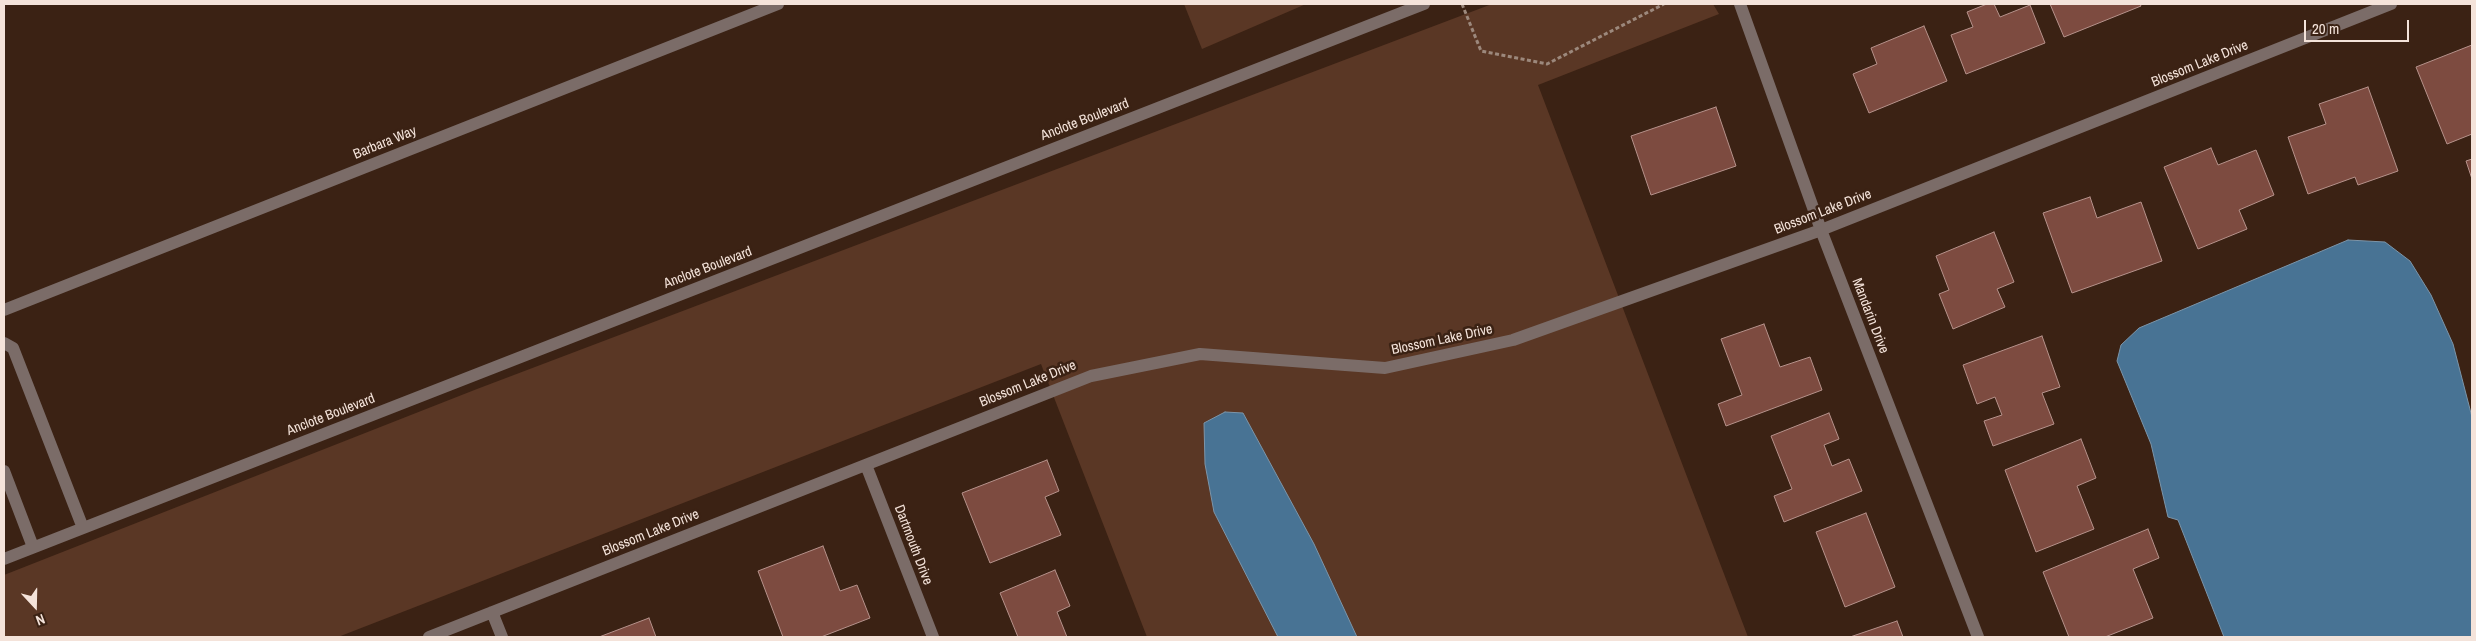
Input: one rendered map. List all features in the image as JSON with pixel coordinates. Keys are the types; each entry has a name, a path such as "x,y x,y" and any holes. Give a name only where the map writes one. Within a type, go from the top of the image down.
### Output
{"street":[{"name":"Barbara Way","path":"4,310 778,4"},
{"name":"Mandarin Drive","path":"1740,4 1821,230 1978,637"},
{"name":"Blossom Lake Drive","path":"429,637 1091,376 1200,354 1385,368 1513,340 1821,230 2391,4"},
{"name":"Anclote Boulevard","path":"4,559 1418,5"},
{"path":"4,343 13,348 83,528"},
{"name":"Dartmouth Drive","path":"866,465 933,637"},
{"path":"4,471 33,547"},
{"path":"492,612 502,637"}],"path":[{"path":"1462,4 1481,51 1546,64 1664,4"}],"shaded area":[{"path":"1184,4 1306,4 1202,49"},
{"path":"1492,4 1713,4 1719,14 1538,85 1748,637 1147,637 1041,364 338,637 4,637 4,575 477,389"}],"water":[{"path":"2348,240 2385,242 2410,261 2431,295 2453,344 2472,417 2472,637 2224,637 2178,520 2168,517 2151,444 2117,361 2121,345 2139,328"},
{"path":"1225,412 1243,413 1314,544 1357,637 1278,637 1214,512 1205,464 1204,423"}],"building":[{"path":"1987,4 1994,4 2000,17 2030,5 2045,43 1966,74 1951,35 1973,27 1967,12"},
{"path":"2050,4 2140,4 2141,6 2064,37"},
{"path":"1924,26 1947,81 1869,113 1853,74 1877,64 1871,48"},
{"path":"2472,45 2472,134 2447,144 2416,67"},
{"path":"2368,87 2398,171 2358,185 2355,177 2308,194 2288,137 2326,124 2319,104"},
{"path":"1716,107 1736,166 1651,195 1631,136"},
{"path":"2211,148 2218,165 2256,150 2274,195 2239,210 2247,229 2198,249 2164,167"},
{"path":"2472,159 2472,179 2466,161"},
{"path":"2090,197 2097,218 2141,202 2162,261 2072,293 2043,213"},
{"path":"1994,232 2014,282 1997,289 2005,307 1953,329 1939,294 1949,290 1936,256"},
{"path":"1764,324 1780,367 1810,357 1822,390 1726,426 1718,404 1742,395 1721,339"},
{"path":"2042,336 2060,387 2042,393 2054,424 1993,446 1984,421 2002,415 1995,397 1977,404 1963,365"},
{"path":"1829,413 1839,439 1824,445 1832,466 1849,459 1862,491 1784,522 1774,496 1792,489 1771,436"},
{"path":"2081,439 2096,478 2077,486 2094,529 2036,552 2005,470"},
{"path":"1047,460 1059,491 1045,497 1061,535 990,563 962,493"},
{"path":"1866,513 1895,587 1845,607 1816,532"},
{"path":"2148,529 2159,558 2133,569 2153,618 2105,637 2069,637 2043,572"},
{"path":"823,546 840,591 857,585 870,618 821,637 783,637 758,571"},
{"path":"1055,570 1070,606 1057,612 1067,637 1018,637 1000,593"},
{"path":"649,618 656,637 599,637"},
{"path":"1897,621 1903,637 1850,637"}]}
